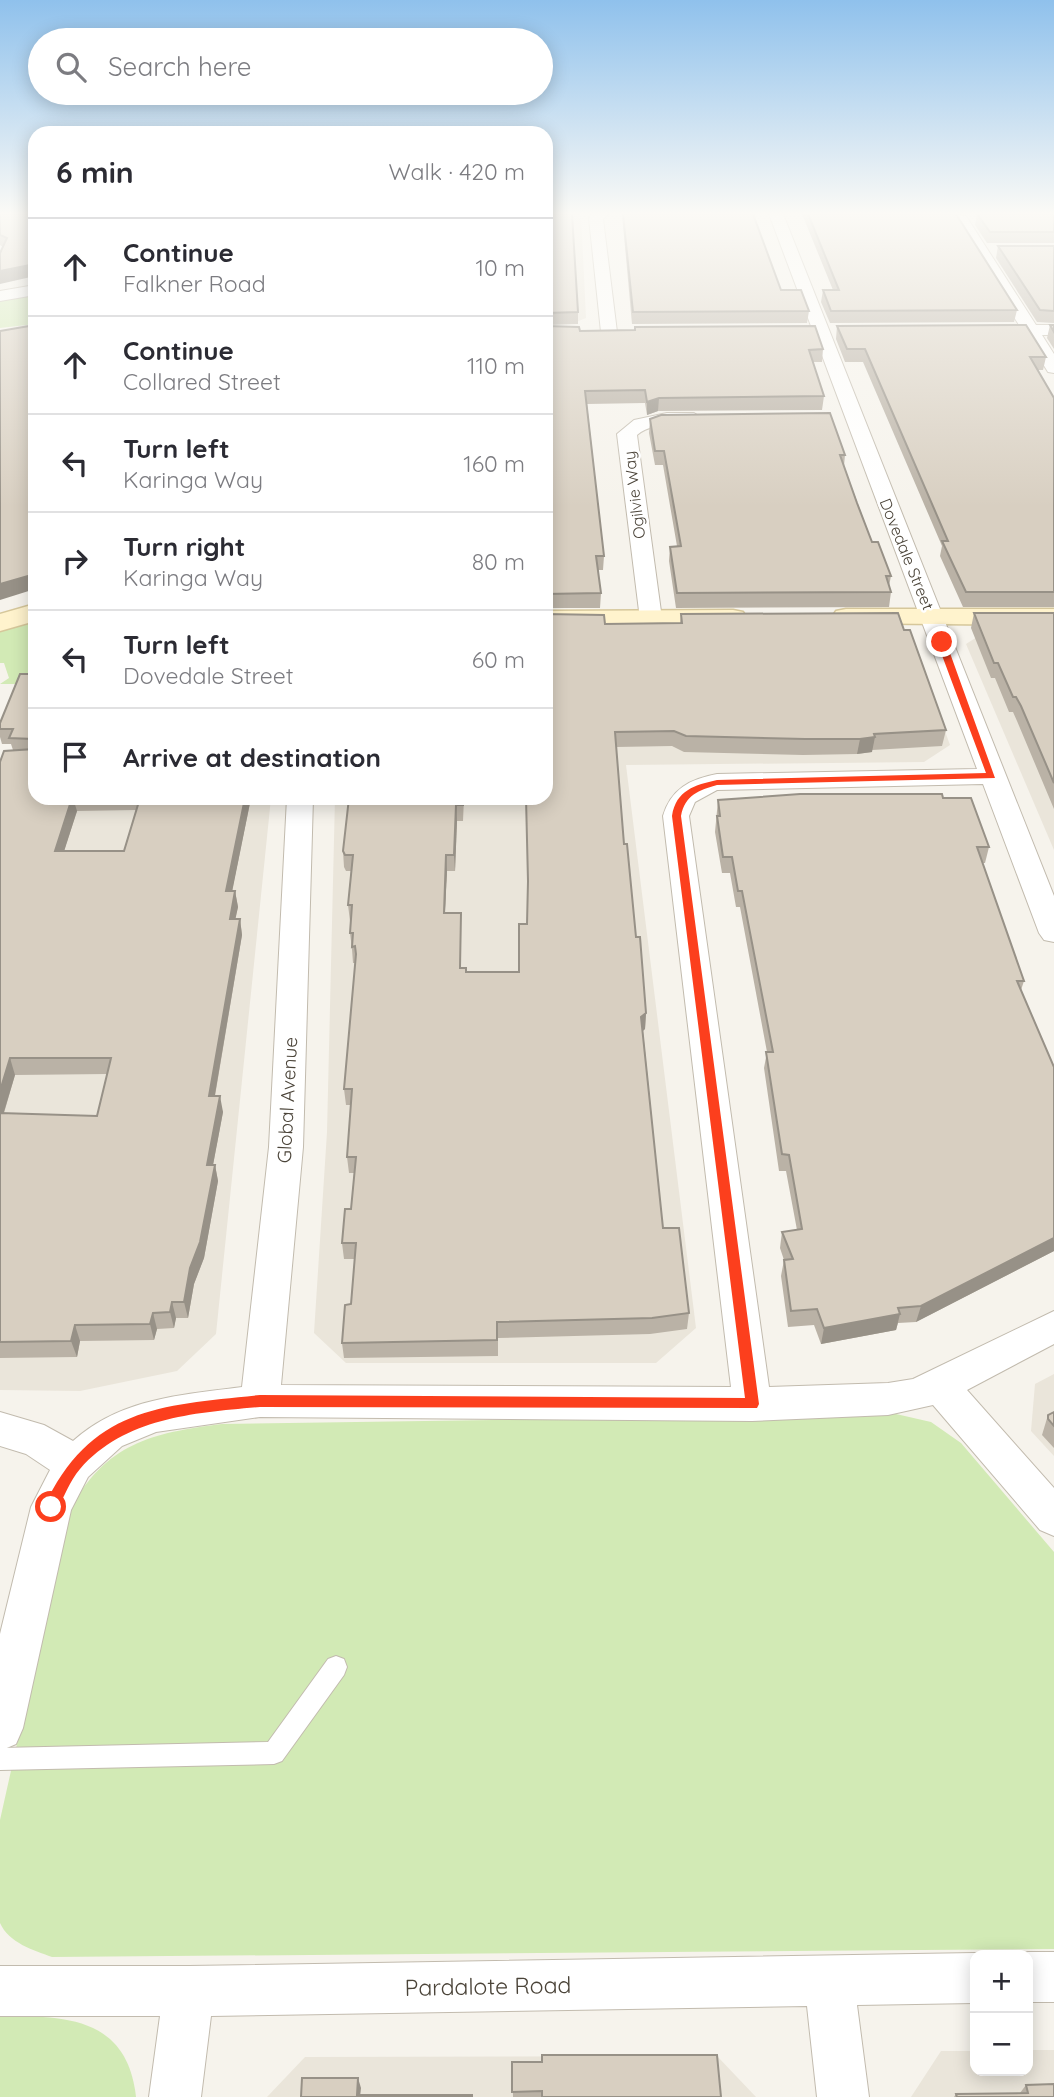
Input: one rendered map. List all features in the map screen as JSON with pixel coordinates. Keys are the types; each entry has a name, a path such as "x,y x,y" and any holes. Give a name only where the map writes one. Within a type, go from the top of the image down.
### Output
{"street":[{"path":"607,312 609,332"},
{"name":"Dovedale Street","path":"819,312 854,418 992,776 1048,907 1054,933"},
{"path":"1020,312 1054,368"},
{"path":"973,330 1054,330"},
{"path":"798,331 827,331"},
{"path":"830,418 854,418"},
{"name":"Ogilvie Way","path":"652,619 627,434 632,428 653,420 714,419"},
{"path":"0,623 28,614"},
{"path":"819,617 1054,617"},
{"path":"553,619 763,618"},
{"path":"752,1404 676,816 678,807 686,794 698,787 717,782 992,776"},
{"name":"Global Avenue","path":"260,1401 286,1147 300,805"},
{"path":"0,1728 51,1507 74,1465 108,1434 154,1416 260,1401 752,1404 888,1399 914,1395 940,1386 1054,1326"},
{"path":"940,1386 1054,1517"},
{"path":"0,1429 36,1439 56,1450 74,1465"},
{"path":"1033,1977 1054,1977"},
{"name":"Pardalote Road","path":"0,1991 189,1991 970,1978"},
{"path":"829,1980 843,2097"},
{"path":"175,2097 189,1991"}],"lane":[{"path":"0,1759 274,1752 336,1667"}],"shaded area":[{"path":"568,312 586,312 586,318 571,324"},
{"path":"1054,629 1054,850 966,644 988,630"},
{"path":"553,633 913,643 950,745 924,762 626,765 696,1328 656,1363 346,1363 314,1333 327,1132 335,805 553,805"},
{"path":"0,765 28,791 28,805 270,805 216,1334 177,1371 80,1391 0,1390"},
{"path":"1054,1374 1054,1456 1031,1431 1035,1384"},
{"path":"1033,2050 1054,2050 1054,2097 911,2097 941,2051 970,2051 970,2076 1033,2076"},
{"path":"717,2056 756,2097 267,2097 305,2057"}],"green space":[{"path":"0,312 28,312 28,325 0,328"},
{"path":"28,621 28,684 0,684 9,678 4,663 0,663 0,631"},
{"path":"896,1414 931,1422 961,1443 1054,1552 1054,1949 52,1957 15,1941 4,1930 0,1923 0,1820 69,1511 83,1488 99,1470 133,1445 173,1432 222,1424"},
{"path":"0,2016 69,2020 89,2026 106,2036 120,2050 130,2070 136,2097 0,2097"}],"building":[{"path":"1026,325 1046,357 1030,357 1054,398 1054,592 966,592 942,541 948,541 865,349 847,349 837,326"},
{"path":"28,326 28,576 0,584 0,331"},
{"path":"553,326 579,327 580,331 635,330 635,327 815,326 823,349 809,350 824,396 659,398 647,402 645,390 585,391 604,556 596,556 601,593 553,594"},
{"path":"830,413 845,455 840,455 857,503 872,542 878,542 891,576 886,576 891,592 677,593 670,547 681,546 664,451 655,451 650,419 661,415"},
{"path":"898,613 904,630 910,630 946,730 874,734 875,737 860,739 686,736 674,731 615,732 624,844 627,844 636,937 640,937 646,1013 641,1017 663,1228 679,1228 689,1313 652,1318 497,1322 497,1340 342,1343 345,1305 351,1304 356,1243 342,1243 345,1209 351,1209 356,1157 347,1157 352,1089 344,1089 356,954 355,946 352,947 353,933 350,933 352,905 348,905 353,855 345,855 343,851 348,805 456,805 454,855 446,855 444,913 461,913 460,968 466,968 466,972 519,972 519,924 527,924 526,805 553,805 553,614 604,615 605,624 682,623 681,614"},
{"path":"974,613 1054,613 1054,783 1021,706 1016,697 1013,697 998,663 994,663"},
{"path":"20,674 28,674 28,739 9,738 13,729 0,729"},
{"path":"28,749 28,805 70,805 55,851 124,851 138,805 244,805 226,891 235,891 230,919 240,919 209,1096 220,1096 207,1165 215,1165 200,1242 190,1268 184,1302 172,1302 170,1312 153,1313 150,1324 75,1325 71,1341 0,1342 0,1113 97,1116 111,1058 10,1058 0,1091 0,762 4,751"},
{"path":"800,794 942,794 943,798 971,798 989,847 977,847 1024,981 1017,981 1054,1067 1054,1238 921,1306 898,1308 900,1314 824,1328 817,1309 791,1311 784,1260 793,1259 782,1232 802,1229 789,1155 782,1154 766,1052 773,1052 742,891 738,891 732,857 723,857 717,816 720,816 718,800"},
{"path":"1054,1412 1054,1426 1048,1415"},
{"path":"542,2055 717,2055 721,2097 542,2097 542,2091 512,2092 512,2062 542,2062"},
{"path":"302,2078 358,2078 357,2095 472,2097 301,2097"},
{"path":"1054,2084 1054,2097 957,2097 956,2094 1028,2093 1026,2085"}],"route":[{"path":"51,1507 60,1485 74,1465 108,1434 154,1416 200,1407 260,1401 752,1404 676,816 678,807 686,794 698,787 717,782 992,776 942,642"}]}
